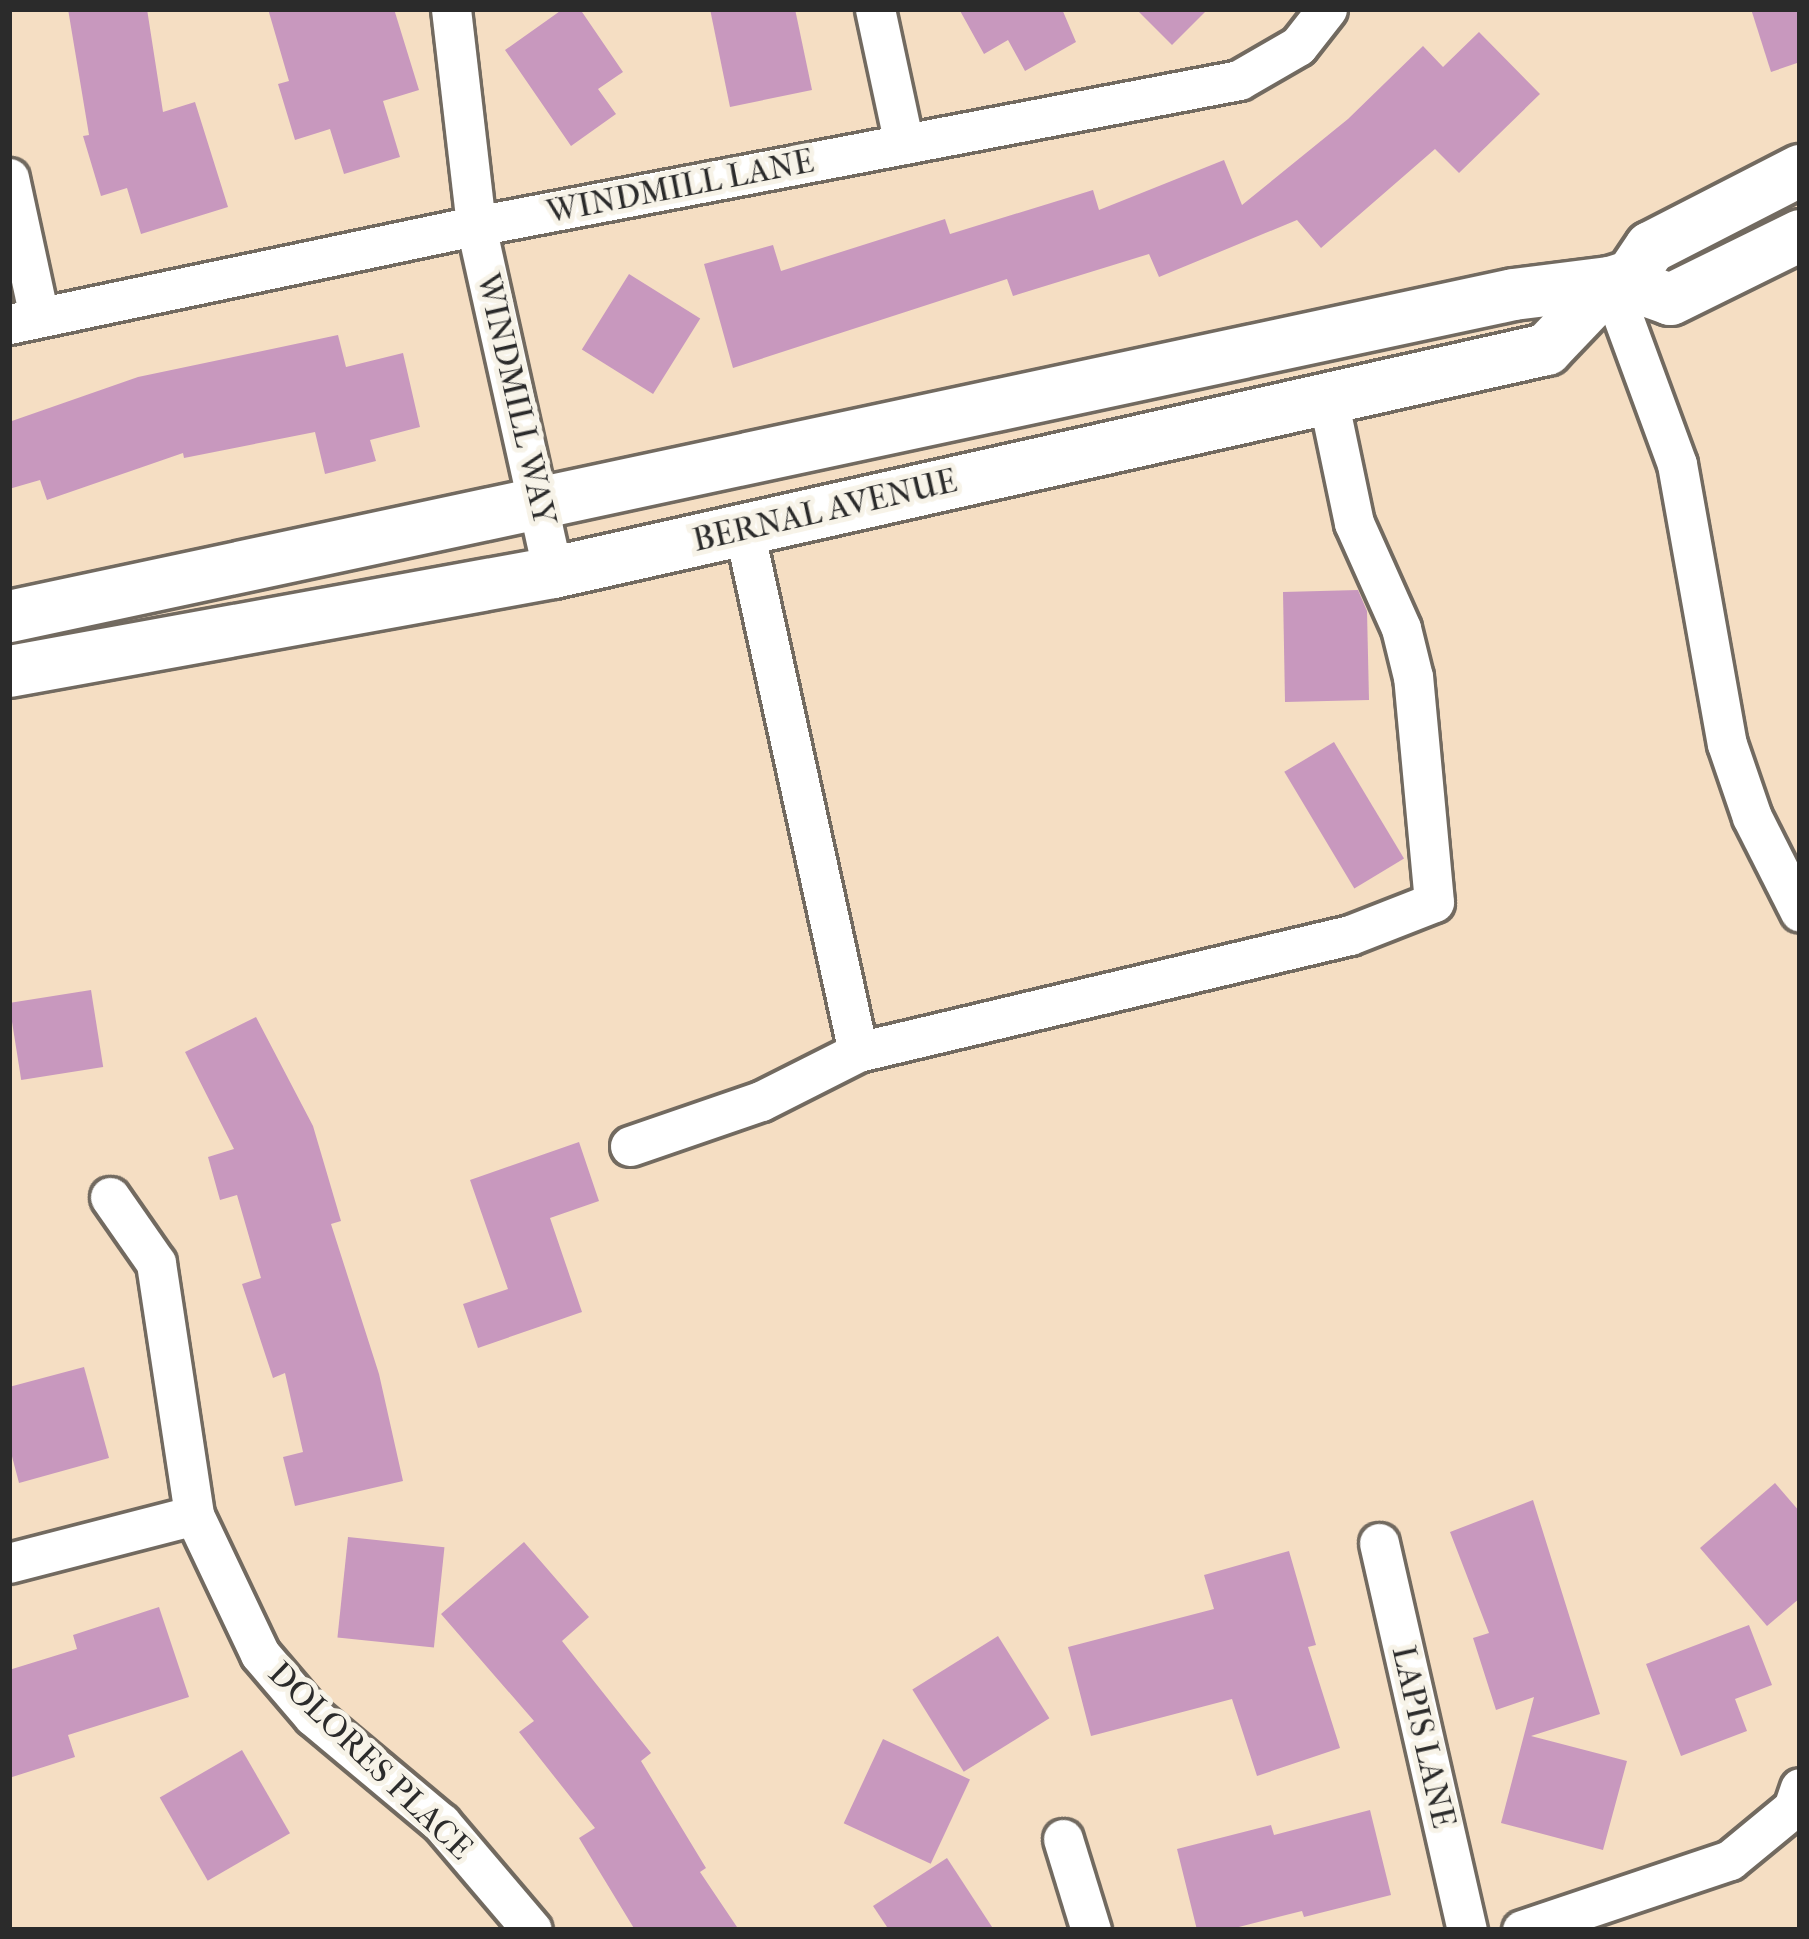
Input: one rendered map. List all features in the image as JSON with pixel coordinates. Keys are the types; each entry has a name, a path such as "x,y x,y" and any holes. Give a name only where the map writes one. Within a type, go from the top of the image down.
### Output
{"main road":[{"name":"BERNAL AVENUE","path":"9,671 553,572 1546,349 1650,247 1800,170"},
{"name":"BERNAL AVENUE","path":"9,616 1513,294 1621,278 1670,299 1800,235"}],"street":[{"name":"WINDMILL WAY","path":"451,9 476,226 553,572"},
{"path":"874,9 904,144"},
{"name":"WINDMILL LANE","path":"24,321 476,226 1239,80 1298,46 1327,9"},
{"path":"9,178 24,321"},
{"path":"1621,278 1677,464 1727,744 1752,817 1800,912"},
{"path":"630,1146 761,1101 858,1052 1350,935 1434,902 1413,677 1401,628 1354,523 1328,399"},
{"path":"744,530 858,1052"},
{"name":"DOLORES PLACE","path":"110,1197 156,1263 194,1515 260,1654 313,1716 441,1823 532,1930"},
{"path":"9,1563 194,1515"},
{"name":"LAPIS LANE","path":"1379,1544 1467,1930"},
{"path":"1522,1930 1730,1860 1792,1808 1800,1788"},
{"path":"1063,1839 1091,1930"}],"building":[{"path":"68,9 147,9 163,112 195,102 228,207 141,234 127,188 101,196 83,136 89,135"},
{"path":"268,9 394,9 419,90 383,101 400,157 344,174 330,129 295,140 278,84 289,81"},
{"path":"563,9 580,9 623,72 598,89 616,114 571,146 505,50"},
{"path":"710,9 795,9 812,90 730,107"},
{"path":"959,9 1062,9 1076,42 1025,71 1008,40 984,54"},
{"path":"1136,9 1208,9 1172,45"},
{"path":"1751,9 1800,9 1800,62 1771,72"},
{"path":"1479,32 1540,94 1459,173 1435,149 1321,248 1297,220 1159,277 1149,254 1013,296 1007,279 733,368 704,264 773,245 781,271 945,219 950,234 1093,190 1099,210 1224,160 1242,205 1348,119 1423,46 1443,67"},
{"path":"629,274 700,319 653,394 582,349"},
{"path":"338,335 346,367 403,353 420,427 370,440 376,461 325,474 315,432 184,458 183,453 47,500 40,480 9,489 9,422 138,377"},
{"path":"1358,590 1367,611 1369,700 1285,702 1283,592"},
{"path":"1334,742 1404,859 1354,888 1284,772"},
{"path":"91,990 103,1067 21,1080 9,1003"},
{"path":"256,1017 313,1126 341,1221 331,1224 379,1374 403,1481 295,1506 283,1457 303,1452 285,1373 273,1378 242,1284 261,1278 237,1195 220,1200 208,1157 234,1149 185,1052"},
{"path":"579,1142 599,1201 550,1218 582,1312 478,1348 463,1304 508,1289 470,1180"},
{"path":"84,1367 109,1458 19,1483 9,1445 9,1387"},
{"path":"1775,1483 1800,1512 1800,1598 1767,1626 1700,1548"},
{"path":"1533,1500 1600,1714 1531,1736 1627,1761 1603,1850 1501,1823 1534,1697 1496,1710 1473,1638 1489,1633 1450,1532"},
{"path":"348,1537 444,1547 434,1648 337,1637"},
{"path":"524,1542 589,1617 562,1641 651,1753 641,1761 706,1868 700,1872 739,1930 635,1930 579,1838 595,1828 519,1732 534,1721 441,1614"},
{"path":"1289,1551 1316,1645 1308,1647 1340,1748 1257,1776 1232,1699 1091,1736 1068,1647 1214,1609 1204,1575"},
{"path":"159,1607 189,1697 68,1735 75,1757 9,1778 9,1670 77,1649 73,1635"},
{"path":"1749,1625 1772,1685 1735,1699 1747,1731 1681,1756 1646,1664"},
{"path":"998,1636 1049,1718 964,1772 912,1690"},
{"path":"883,1739 970,1780 931,1864 844,1823"},
{"path":"242,1750 290,1833 208,1881 160,1798"},
{"path":"1370,1810 1391,1895 1304,1917 1302,1911 1227,1930 1197,1930 1177,1849 1271,1825 1274,1835"},
{"path":"947,1858 994,1930 889,1930 873,1906"}]}
